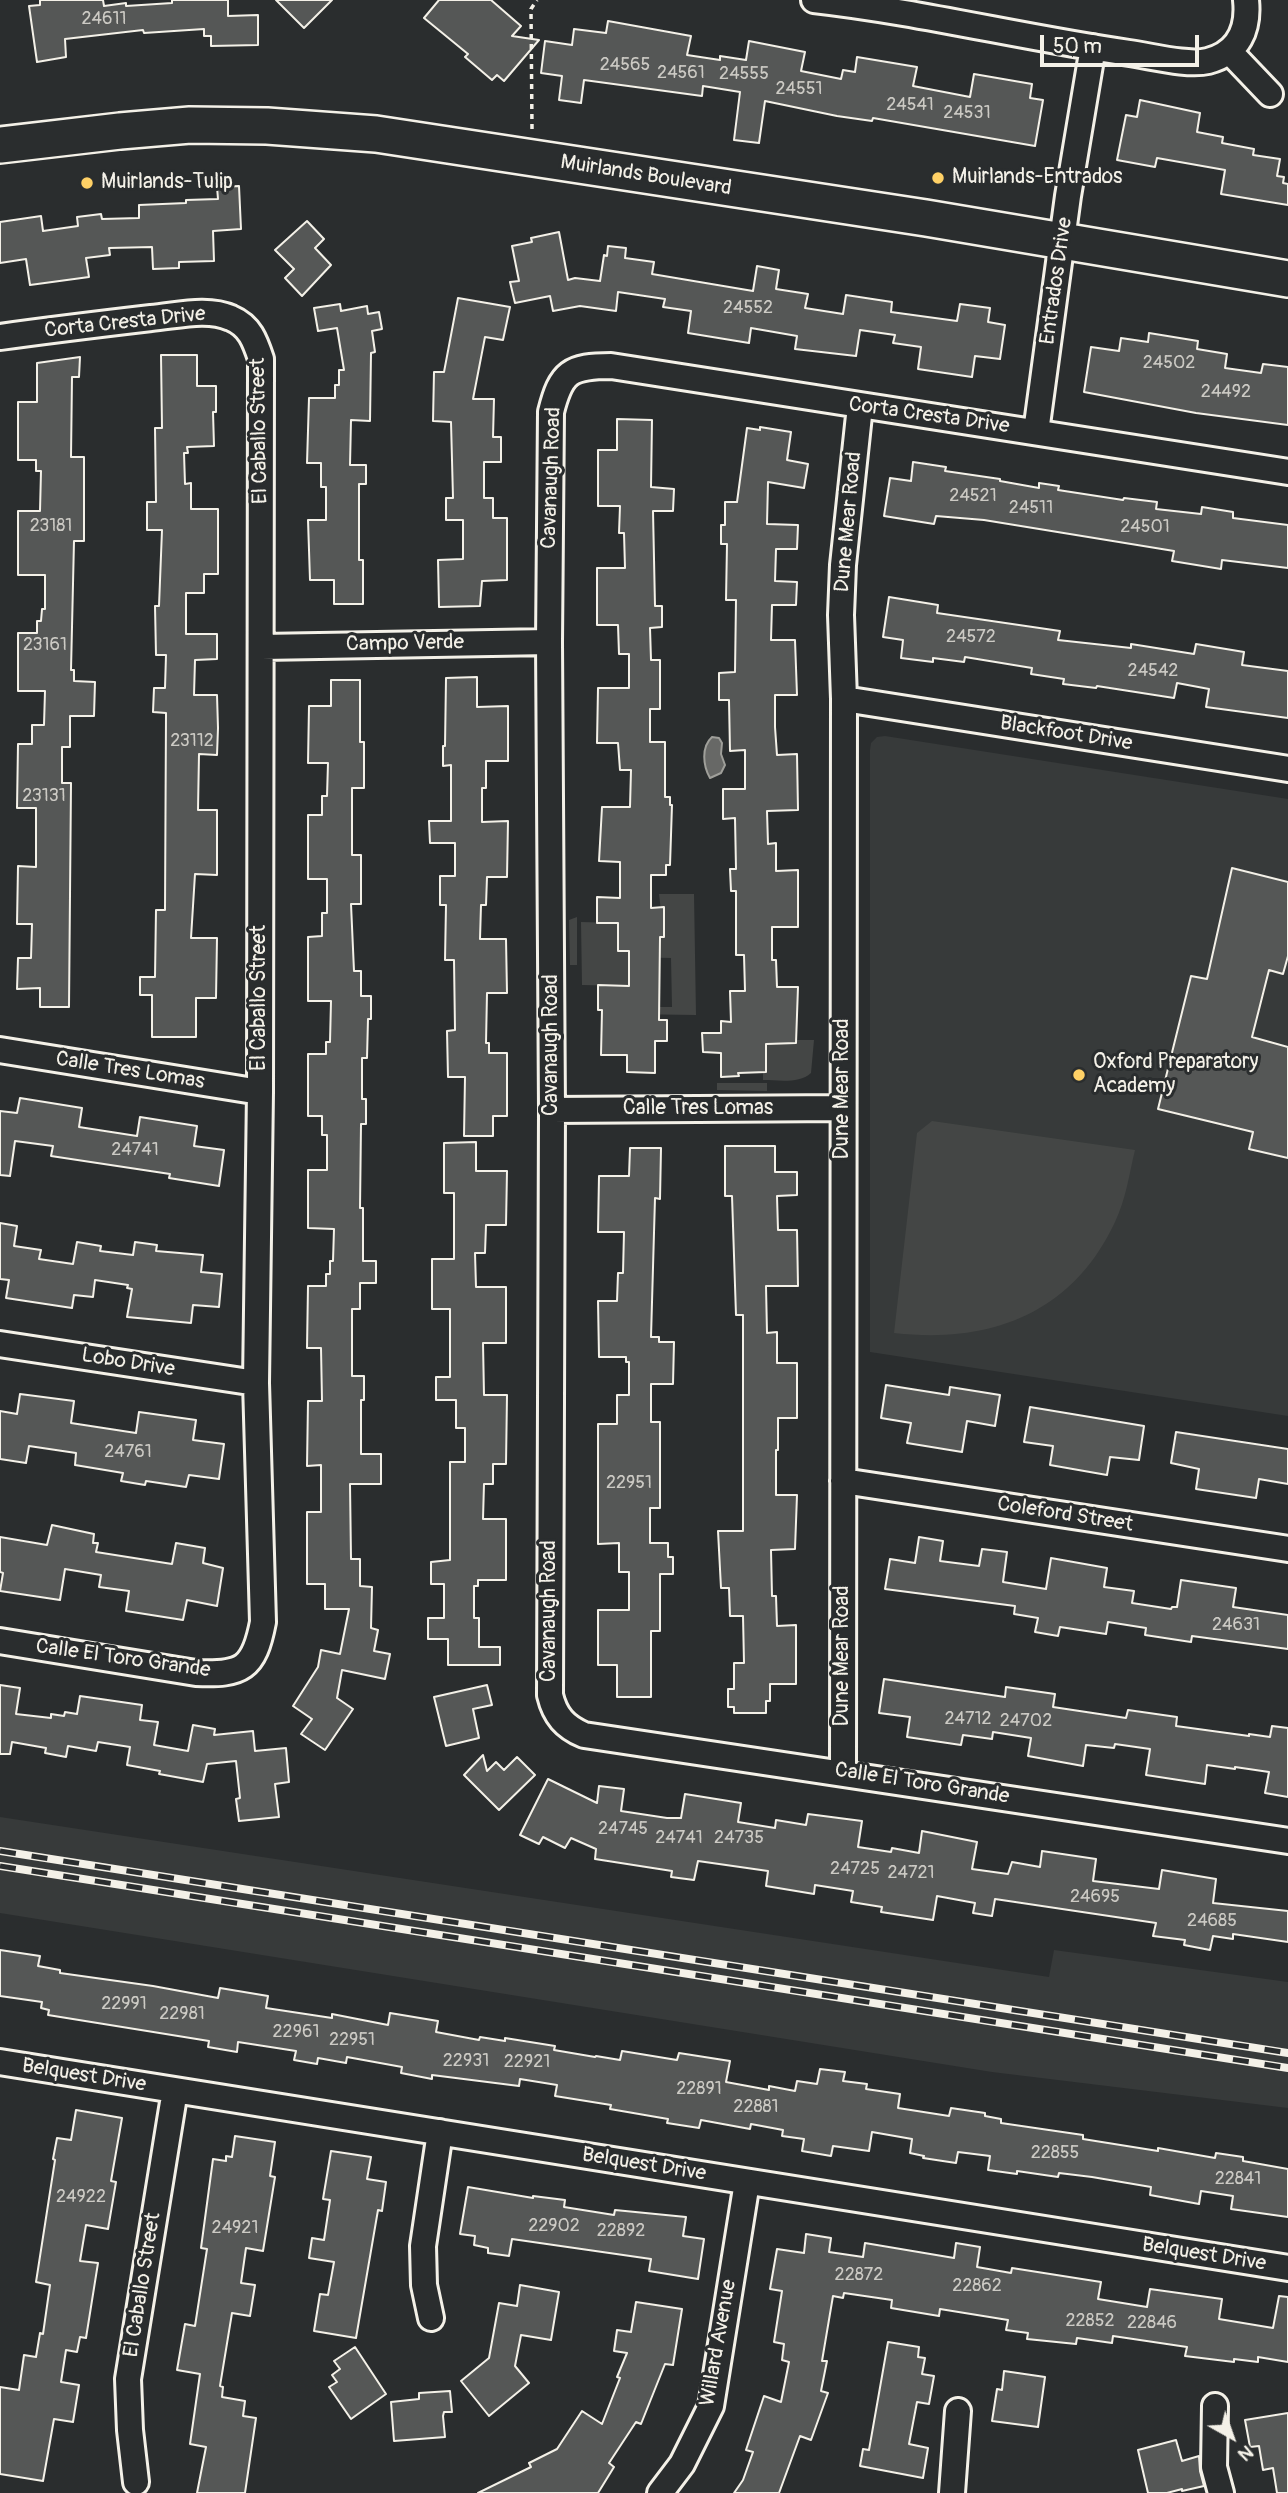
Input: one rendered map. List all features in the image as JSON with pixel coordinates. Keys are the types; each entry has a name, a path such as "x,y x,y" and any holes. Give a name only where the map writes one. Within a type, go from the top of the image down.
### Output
{"main road":[{"name":"Muirlands Boulevard","path":"0,145 190,125 267,126 376,134 926,218 1288,279"}],"street":[{"path":"814,0 842,2 1093,47 1196,62 1216,58 1229,51 1244,32 1246,0"},
{"name":"Entrados Drive","path":"1036,432 1062,242 1093,47"},
{"path":"1229,51 1270,94"},
{"name":"Corta Cresta Drive","path":"0,337 74,326 208,313 234,319 247,328"},
{"name":"El Caballo Street","path":"244,1667 258,1646 263,1622 256,1383 260,1092 261,359 255,339 247,328"},
{"name":"Corta Cresta Drive","path":"571,373 592,366 611,366 1288,472"},
{"name":"Cavanaugh Road","path":"560,1720 550,1695 552,1110 549,642 551,412 557,390 571,373"},
{"name":"Dune Mear Road","path":"843,1772 844,699 841,615 843,565 860,407"},
{"name":"Campo Verde","path":"262,647 549,642"},
{"name":"Blackfoot Drive","path":"844,699 1288,769"},
{"name":"Calle Tres Lomas","path":"0,1049 260,1092"},
{"name":"Calle Tres Lomas","path":"552,1110 843,1108"},
{"name":"Lobo Drive","path":"0,1344 256,1383"},
{"name":"Coleford Street","path":"843,1481 1288,1549"},
{"name":"Calle El Toro Grande","path":"0,1641 195,1672 222,1674 244,1667"},
{"name":"Calle El Toro Grande","path":"560,1720 584,1735 1288,1841"},
{"name":"Belquest Drive","path":"0,2062 1288,2268"},
{"name":"El Caballo Street","path":"136,2482 128,2379 175,2090"},
{"path":"431,2318 424,2285 423,2246 440,2132"},
{"name":"Willard Avenue","path":"660,2493 682,2464 711,2406 747,2182"},
{"path":"1214,2406 1214,2467 1221,2493"},
{"path":"952,2493 958,2411"}],"path":[{"path":"532,159 531,9 537,0"}],"shaded area":[{"name":"Oxford Preparatory Academy","path":"885,736 1288,799 1288,1416 870,1352 870,750 871,743 877,737"},
{"path":"712,737 719,738 722,743 721,754 725,765 721,773 710,778 704,757 708,741"},
{"path":"659,894 694,894 696,1015 626,1014 625,1007 672,1007 671,958 629,957 629,986 582,985 581,922 618,923 618,951 649,951 650,937 664,937"},
{"path":"577,917 577,965 570,965 569,920"},
{"path":"796,1040 814,1040 811,1073 801,1079 763,1080 763,1072 766,1072 766,1044 796,1043"},
{"path":"717,1083 767,1083 767,1091 717,1090"},
{"path":"932,1121 1135,1150 1119,1213 1097,1254 1076,1280 1051,1300 1024,1316 995,1327 963,1333 894,1333 917,1133"},
{"path":"0,1817 1049,1977 1054,1950 1288,1982 1288,2108 992,2072 0,1913"}],"building":[{"path":"40,0 103,0 104,6 126,3 126,6 172,3 172,0 228,0 228,16 258,15 258,45 211,46 211,36 204,36 204,29 144,33 143,30 65,39 66,57 37,62 29,6 40,5"},
{"path":"276,0 332,0 304,28"},
{"path":"439,0 491,0 521,26 512,36 539,40 504,81 497,75 492,80 465,57 468,54 424,18"},
{"path":"608,21 691,36 687,55 720,60 720,56 746,60 749,41 805,52 801,71 841,79 843,70 855,72 857,57 917,67 913,86 970,97 974,74 1032,84 1030,98 1043,100 1035,146 873,118 872,121 837,116 765,101 759,143 734,140 740,92 703,86 702,96 584,80 581,103 559,100 562,76 541,73 545,41 572,45 574,29 606,33"},
{"path":"1140,100 1200,113 1197,132 1223,137 1222,143 1254,149 1253,155 1280,159 1277,176 1284,177 1283,183 1288,184 1288,205 1221,194 1225,170 1157,158 1155,167 1117,160 1126,115 1137,117"},
{"path":"239,186 241,229 213,231 214,261 179,262 179,268 153,269 152,247 109,248 110,255 86,258 89,277 30,285 26,259 0,263 0,222 41,216 43,231 78,226 77,217 101,214 102,219 139,218 139,205 218,199 217,187"},
{"path":"307,221 324,239 315,248 331,265 302,296 285,278 294,269 275,250"},
{"path":"559,232 568,280 575,278 600,281 608,246 626,248 625,258 654,262 652,274 753,291 757,266 779,270 776,289 808,294 805,308 843,314 846,295 892,302 891,312 957,321 960,304 990,308 988,322 1005,325 1000,359 975,356 972,377 918,369 921,347 893,343 895,335 860,330 856,356 795,349 797,336 751,328 749,343 688,333 691,311 663,307 665,299 618,292 616,311 580,306 553,311 550,296 515,303 510,282 519,281 512,246 532,242 531,238"},
{"path":"458,298 510,307 503,340 485,337 473,399 494,399 493,437 501,437 501,462 484,462 484,498 493,498 493,518 507,518 507,580 482,581 480,606 439,607 438,560 463,559 463,520 446,520 446,498 453,498 451,422 433,421 434,372 444,372"},
{"path":"340,304 341,311 367,306 368,314 379,312 382,329 372,331 375,352 371,353 370,421 351,420 350,465 366,465 366,484 359,484 359,560 363,560 363,604 334,604 334,580 310,580 308,520 326,520 326,487 321,487 321,463 307,463 309,398 335,398 335,385 339,385 339,370 344,370 337,328 318,331 314,308"},
{"path":"1149,333 1198,341 1197,349 1227,354 1225,368 1261,373 1263,364 1288,367 1288,425 1196,413 1084,392 1091,347 1119,351 1121,338 1148,342"},
{"path":"161,355 197,355 197,386 216,386 216,412 213,412 214,446 187,447 188,453 184,453 185,484 191,483 191,509 218,509 218,574 204,574 204,593 186,593 186,634 217,634 217,659 195,660 194,695 217,695 218,728 217,755 199,754 198,810 217,810 217,875 195,874 191,938 217,938 216,998 196,998 196,1037 152,1037 152,995 140,995 140,977 155,977 156,910 165,910 166,713 153,712 154,688 165,688 166,655 156,655 155,606 159,606 162,530 147,530 147,502 156,502 155,428 162,428"},
{"path":"80,357 79,377 72,377 71,457 84,457 84,541 74,541 71,670 74,670 74,681 95,682 94,716 70,716 70,747 62,747 62,783 71,783 69,1007 40,1007 40,988 17,989 18,958 31,958 32,924 17,924 18,866 36,867 36,808 17,808 18,744 32,744 32,725 44,725 45,691 18,691 18,633 37,633 37,621 41,621 42,609 45,609 45,575 18,575 18,511 40,511 41,471 36,471 36,460 18,460 18,402 37,402 37,363"},
{"path":"617,419 652,420 651,487 674,489 673,511 653,511 655,606 662,606 662,627 650,628 651,660 660,660 660,709 650,709 650,742 665,742 665,797 670,797 672,805 670,865 666,865 666,875 651,875 651,908 664,907 664,937 660,937 659,1020 667,1020 667,1041 655,1041 655,1073 627,1072 627,1055 601,1055 602,1010 598,1010 598,985 629,986 629,951 618,951 618,923 597,923 597,897 620,898 620,862 599,861 602,807 630,807 631,770 620,770 618,743 597,743 598,688 629,688 629,654 619,654 618,625 597,625 597,568 625,568 624,533 619,533 620,506 598,506 598,450 617,450"},
{"path":"760,427 791,432 787,460 808,464 804,488 768,482 767,524 798,525 797,549 776,549 775,581 797,582 796,605 772,605 771,640 795,640 797,695 775,695 775,727 777,755 797,754 798,810 767,811 768,844 776,843 776,871 798,870 798,927 772,927 772,960 776,960 777,987 798,987 796,1043 766,1044 766,1072 721,1077 721,1053 703,1052 702,1033 721,1033 721,1021 731,1022 730,991 745,991 744,955 736,955 736,891 731,891 730,869 736,869 735,818 723,819 723,789 745,789 745,750 730,751 729,700 719,700 719,673 735,672 736,600 726,600 727,544 721,544 721,525 725,525 725,502 737,502 747,428 760,430"},
{"path":"913,462 946,467 945,471 1039,488 1039,483 1059,486 1058,490 1123,500 1157,502 1156,509 1201,514 1202,507 1233,512 1233,518 1288,525 1288,568 1222,560 1221,569 1172,561 1174,551 984,520 936,516 934,524 884,516 890,478 911,481"},
{"path":"889,597 938,605 937,613 1060,631 1058,640 1131,648 1131,644 1194,654 1196,644 1244,652 1242,665 1288,671 1288,718 1206,707 1209,689 1177,683 1174,698 1097,686 1063,684 1064,679 1031,674 1032,668 965,657 964,662 901,658 903,640 883,637"},
{"path":"477,677 477,707 508,706 508,761 486,761 486,788 482,788 482,822 508,821 507,877 487,877 486,905 481,905 480,939 506,939 507,993 487,993 486,1043 489,1043 489,1053 507,1053 507,1116 493,1116 493,1136 464,1136 465,1077 448,1077 447,1031 455,1030 454,960 445,960 446,905 440,905 440,876 455,876 455,843 430,843 429,821 451,821 451,765 443,766 446,678"},
{"path":"331,680 360,680 360,742 364,742 364,788 352,788 352,855 361,855 361,904 351,904 354,971 361,971 361,996 371,996 367,1058 362,1058 362,1099 366,1099 366,1124 361,1124 360,1208 363,1208 363,1261 376,1261 376,1283 360,1283 360,1309 352,1309 352,1376 364,1376 361,1454 381,1454 381,1484 350,1484 351,1559 360,1559 360,1586 372,1587 371,1628 378,1630 374,1651 390,1654 385,1679 342,1670 337,1698 353,1709 325,1750 301,1734 312,1719 293,1706 318,1667 321,1650 340,1654 349,1609 325,1609 325,1584 307,1584 307,1512 321,1512 321,1465 307,1466 308,1401 322,1401 321,1348 307,1348 308,1286 326,1286 326,1274 330,1274 330,1261 333,1261 334,1229 308,1228 308,1170 327,1170 327,1135 322,1135 322,1116 308,1116 308,1054 326,1054 326,1042 330,1042 331,1001 308,1001 308,937 322,936 322,913 327,913 327,879 308,879 308,815 322,815 322,796 327,796 328,763 308,763 309,706 331,706"},
{"path":"1232,868 1288,882 1288,956 1283,974 1269,970 1252,1037 1288,1047 1288,1158 1249,1149 1253,1132 1158,1109 1191,976 1207,979"},
{"path":"20,1098 82,1108 79,1127 137,1136 140,1117 197,1126 194,1146 224,1150 219,1186 169,1178 170,1174 51,1156 53,1146 15,1141 10,1176 0,1175 0,1111 17,1113"},
{"path":"476,1142 476,1171 507,1171 506,1225 486,1225 485,1253 475,1253 476,1287 506,1287 506,1343 483,1343 484,1395 507,1395 506,1464 493,1464 493,1484 484,1484 483,1519 506,1519 506,1580 478,1580 478,1586 474,1586 474,1618 479,1618 479,1647 500,1647 500,1665 448,1665 448,1639 428,1639 428,1618 444,1618 444,1584 431,1584 431,1562 450,1560 450,1462 465,1462 465,1428 456,1428 456,1400 436,1400 436,1377 450,1377 450,1309 432,1309 432,1259 454,1259 454,1193 444,1193 444,1143"},
{"path":"725,1146 775,1146 775,1172 797,1172 797,1195 777,1196 778,1230 797,1230 798,1286 766,1286 767,1333 777,1332 777,1363 797,1363 797,1418 778,1418 776,1450 776,1495 797,1495 795,1549 771,1550 772,1596 776,1596 777,1626 796,1625 796,1684 770,1684 770,1701 766,1701 766,1713 734,1713 734,1707 728,1707 728,1689 734,1689 734,1663 744,1663 743,1616 730,1616 729,1588 721,1588 718,1531 743,1531 743,1315 736,1315 732,1196 725,1196"},
{"path":"630,1148 661,1148 660,1199 655,1198 651,1337 659,1337 659,1342 674,1342 673,1384 651,1384 651,1422 660,1422 660,1508 650,1508 650,1543 668,1543 668,1557 673,1557 673,1574 660,1574 660,1631 651,1631 651,1697 617,1697 617,1665 598,1665 598,1610 629,1610 629,1572 619,1572 619,1543 598,1544 598,1424 617,1424 617,1395 629,1395 629,1362 626,1362 626,1357 599,1357 598,1301 617,1301 618,1273 623,1273 624,1232 598,1232 599,1176 629,1176"},
{"path":"0,1223 17,1226 14,1246 41,1250 39,1259 73,1264 77,1242 101,1246 100,1251 133,1255 135,1242 157,1245 156,1251 203,1255 201,1272 222,1274 219,1307 193,1305 191,1323 127,1317 132,1289 127,1288 128,1285 95,1280 93,1297 74,1295 72,1308 6,1298 9,1280 0,1279"},
{"path":"886,1385 949,1395 950,1387 1000,1395 995,1426 967,1421 962,1452 907,1443 911,1423 881,1418"},
{"path":"20,1394 74,1401 71,1423 136,1433 139,1412 196,1420 193,1440 224,1444 219,1479 189,1475 186,1487 146,1481 145,1485 121,1481 123,1473 75,1465 76,1453 29,1446 26,1463 0,1459 0,1411 17,1414"},
{"path":"1030,1407 1144,1426 1139,1460 1110,1457 1107,1475 1050,1465 1053,1446 1024,1442"},
{"path":"1176,1432 1288,1449 1288,1484 1259,1479 1256,1498 1196,1489 1199,1469 1171,1463"},
{"path":"52,1525 94,1534 93,1543 98,1543 96,1552 172,1564 176,1543 205,1548 203,1563 223,1568 217,1606 187,1600 183,1620 126,1611 129,1591 99,1587 101,1575 65,1569 60,1600 0,1591 3,1573 0,1572 0,1537 47,1545"},
{"path":"919,1537 943,1541 940,1561 979,1566 982,1549 1007,1552 1003,1582 1046,1589 1051,1558 1107,1568 1104,1587 1134,1591 1132,1603 1171,1609 1177,1607 1181,1580 1236,1588 1233,1607 1288,1615 1288,1649 1192,1636 1191,1642 1145,1635 1146,1628 1108,1622 1106,1634 1060,1627 1058,1636 1035,1632 1038,1618 1014,1614 1015,1606 885,1589 890,1559 915,1563"},
{"path":"884,1679 1005,1697 1006,1687 1055,1694 1053,1707 1126,1718 1128,1710 1177,1717 1176,1726 1249,1736 1270,1737 1272,1726 1288,1728 1288,1797 1265,1793 1269,1772 1207,1765 1205,1784 1146,1775 1150,1749 1115,1744 1114,1748 1086,1745 1083,1766 1028,1756 1031,1738 993,1732 992,1739 963,1735 961,1745 907,1737 910,1717 879,1713"},
{"path":"0,1685 20,1688 16,1714 51,1718 51,1714 77,1714 80,1696 142,1705 140,1720 158,1722 154,1745 188,1751 193,1725 215,1729 214,1735 253,1731 255,1751 286,1748 289,1782 275,1784 279,1817 239,1821 236,1799 240,1798 236,1761 207,1764 203,1782 127,1765 130,1747 98,1742 96,1751 68,1746 66,1757 45,1753 46,1748 12,1742 10,1754 0,1754"},
{"path":"487,1685 492,1705 473,1709 479,1738 446,1746 434,1697"},
{"path":"483,1755 487,1771 496,1762 504,1770 517,1757 535,1775 499,1810 464,1775"},
{"path":"548,1779 597,1803 599,1786 624,1789 621,1811 667,1818 681,1818 685,1794 741,1803 738,1822 775,1828 776,1820 806,1825 808,1814 862,1821 858,1847 891,1852 892,1848 919,1853 922,1831 977,1842 972,1869 1008,1874 1012,1862 1040,1867 1042,1851 1096,1859 1093,1881 1159,1889 1162,1870 1216,1879 1213,1903 1288,1911 1288,1942 1233,1934 1233,1939 1213,1936 1210,1950 1184,1945 1185,1940 1153,1936 1156,1923 995,1899 992,1916 973,1913 975,1903 937,1896 933,1920 881,1912 882,1907 851,1902 853,1891 815,1885 814,1894 766,1886 768,1871 698,1861 694,1880 671,1877 672,1871 595,1859 596,1849 571,1838 565,1848 543,1837 539,1844 520,1835"},
{"path":"0,1950 40,1956 38,1966 60,1970 60,1973 218,1998 220,1988 268,1996 266,2008 332,2018 332,2014 388,2025 390,2013 438,2021 436,2032 479,2040 480,2037 505,2041 505,2038 555,2046 554,2050 620,2060 622,2051 677,2060 679,2053 730,2061 726,2082 769,2090 769,2086 795,2091 797,2081 817,2084 820,2069 845,2072 843,2081 867,2084 866,2089 900,2094 898,2108 949,2116 951,2108 985,2113 985,2116 1001,2119 1001,2123 1083,2135 1083,2139 1215,2158 1216,2153 1288,2169 1288,2217 1231,2209 1233,2196 1201,2191 1199,2204 1150,2195 1151,2187 1092,2177 1059,2173 1058,2177 988,2170 990,2156 958,2152 956,2163 923,2158 924,2156 910,2153 912,2139 872,2132 869,2151 833,2146 831,2156 802,2151 804,2139 782,2136 783,2130 751,2124 750,2129 701,2120 699,2128 667,2123 668,2119 610,2109 611,2105 555,2096 557,2085 520,2079 519,2086 432,2075 432,2079 401,2073 402,2067 347,2057 346,2063 318,2058 317,2064 294,2060 296,2051 238,2042 237,2052 208,2047 209,2041 48,2015 49,2010 41,2008 42,2002 0,1996"},
{"path":"76,2110 122,2118 111,2181 116,2182 108,2229 86,2225 80,2261 98,2263 86,2338 80,2337 77,2352 66,2350 61,2382 79,2385 73,2422 54,2419 43,2481 0,2474 0,2387 19,2390 24,2355 36,2357 40,2333 43,2334 50,2285 36,2282 55,2160 53,2159 57,2138 71,2140"},
{"path":"235,2136 275,2142 270,2176 275,2177 263,2251 246,2248 241,2283 255,2285 250,2316 232,2313 220,2386 223,2387 222,2397 245,2401 243,2416 256,2418 245,2493 197,2493 206,2447 190,2444 200,2374 177,2370 185,2324 195,2326 207,2249 201,2248 213,2159 226,2161 226,2156 232,2157"},
{"path":"331,2151 371,2157 367,2179 386,2182 382,2211 378,2210 356,2338 314,2331 320,2294 328,2295 334,2262 309,2258 312,2238 324,2240 330,2200 323,2199"},
{"path":"468,2187 533,2198 565,2200 564,2207 614,2215 615,2210 686,2217 683,2236 704,2239 698,2279 649,2271 651,2259 512,2239 509,2256 488,2253 488,2248 474,2245 475,2236 460,2234"},
{"path":"806,2234 831,2238 829,2252 863,2257 865,2243 954,2258 956,2243 980,2247 977,2267 1011,2273 1012,2268 1101,2282 1098,2299 1147,2307 1150,2289 1222,2299 1219,2319 1273,2328 1279,2296 1288,2297 1288,2362 1258,2357 1258,2362 1234,2359 1234,2362 1185,2356 1187,2347 1113,2336 1112,2343 1077,2338 1076,2344 1027,2339 1028,2333 1006,2330 1008,2320 940,2309 939,2316 891,2308 892,2300 844,2293 843,2298 833,2296 822,2361 827,2361 821,2391 828,2393 811,2440 800,2436 779,2493 734,2493 743,2480 753,2452 746,2450 764,2396 781,2402 789,2362 782,2360 784,2344 774,2342 782,2291 770,2289 777,2249 804,2253"},
{"path":"520,2285 559,2292 551,2340 521,2335 515,2366 529,2383 489,2416 461,2381 489,2358 499,2303 517,2306"},
{"path":"636,2302 682,2309 673,2365 665,2364 641,2424 636,2422 609,2463 614,2467 598,2493 478,2493 531,2467 529,2463 557,2449 582,2411 602,2424 627,2353 614,2351 617,2330 631,2332"},
{"path":"888,2342 919,2347 918,2357 925,2358 922,2374 934,2376 929,2404 917,2402 909,2444 928,2448 923,2478 860,2466 863,2449 869,2450"},
{"path":"355,2347 386,2394 351,2419 329,2387 337,2382 332,2375 340,2369 334,2361"},
{"path":"1004,2371 1045,2377 1038,2427 992,2421 997,2389 1002,2390"},
{"path":"450,2391 452,2412 444,2412 443,2416 445,2437 394,2441 391,2402 419,2399 419,2393"},
{"path":"1288,2413 1288,2493 1277,2493 1273,2468 1263,2470 1259,2446 1250,2447 1245,2420"},
{"path":"1176,2440 1182,2461 1199,2456 1204,2486 1167,2493 1148,2493 1138,2450"}],"railway":[{"path":"0,1851 1288,2053"},
{"path":"0,1866 1288,2068"}],"place":[{"name":"Muirlands-Entrados","path":"938,178"},
{"name":"Muirlands-Tulip","path":"87,183"},
{"name":"Oxford Preparatory Academy","path":"1079,1075"}]}
